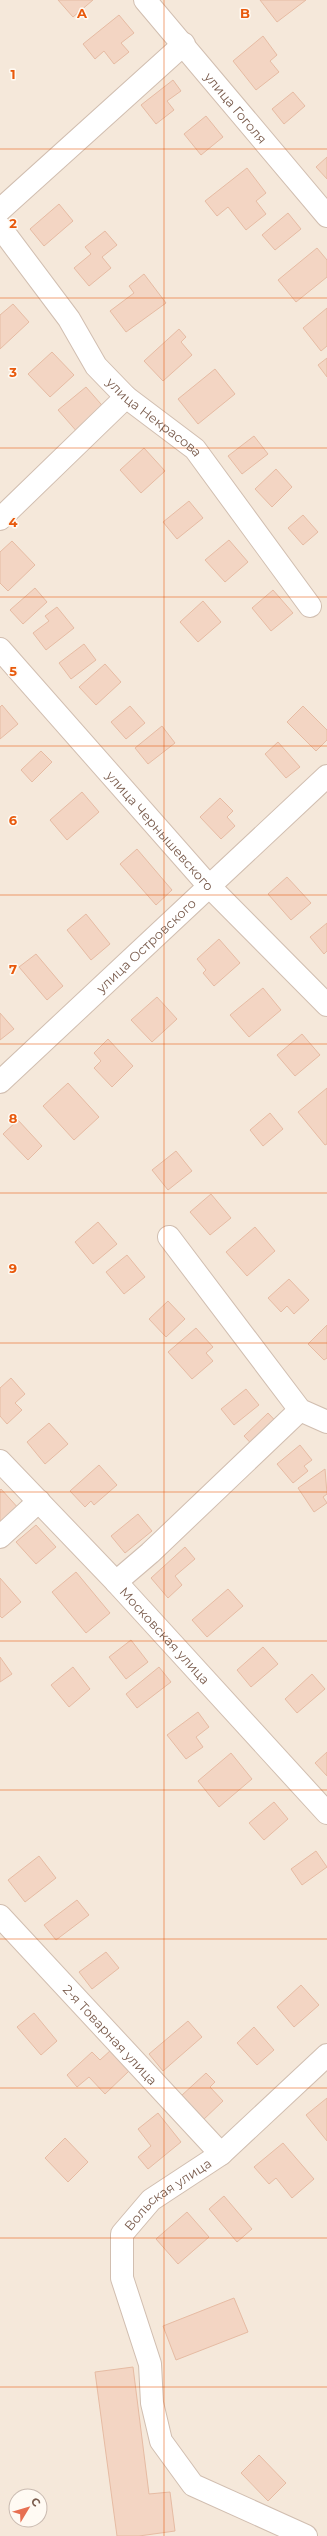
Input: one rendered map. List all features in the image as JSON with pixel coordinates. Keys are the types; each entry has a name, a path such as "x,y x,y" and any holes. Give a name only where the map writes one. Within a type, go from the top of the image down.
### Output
{"street":[{"name":"улица Гоголя","path":"145,0 184,44 327,216"},
{"path":"0,210 184,44"},
{"name":"улица Некрасова","path":"0,227 69,319 96,366 126,396 195,449 310,606"},
{"path":"0,519 126,396"},
{"name":"улица Чернышевского","path":"0,649 208,885 327,1005"},
{"name":"улица Островского","path":"0,1082 208,885 327,776"},
{"path":"169,1237 300,1410 327,1422"},
{"path":"116,1582 150,1553 300,1410"},
{"name":"Московская улица","path":"0,1461 116,1582 327,1813"},
{"path":"0,1537 39,1501"},
{"name":"2-я Товарная улица","path":"0,1916 221,2154"},
{"name":"Вольская улица","path":"306,2536 193,2485 161,2441 152,2403 150,2364 122,2278 122,2234 151,2200 221,2154 327,2055"}],"shaded area":[{"path":"0,0 327,0 327,2536 0,2536"}],"building":[{"path":"58,0 93,0 73,17"},
{"path":"260,0 306,0 277,22"},
{"path":"119,15 134,33 121,43 129,52 114,64 104,51 95,59 83,44"},
{"path":"263,36 277,55 270,61 279,72 256,90 233,61"},
{"path":"173,80 181,91 167,101 174,110 156,124 141,105"},
{"path":"293,92 305,106 284,124 272,109"},
{"path":"206,116 223,137 201,155 184,134"},
{"path":"327,157 327,179 316,167"},
{"path":"247,168 266,193 256,201 266,214 246,230 228,207 217,216 205,201"},
{"path":"59,204 73,221 44,246 30,229"},
{"path":"288,213 301,229 275,250 262,235"},
{"path":"105,231 117,245 102,257 111,268 89,286 74,268 91,254 85,247"},
{"path":"317,248 327,260 327,277 296,302 278,280"},
{"path":"144,274 166,303 126,332 110,311 134,293 129,286"},
{"path":"13,304 29,322 0,349 0,315"},
{"path":"327,308 327,346 321,351 303,328"},
{"path":"179,329 186,337 181,342 192,355 163,381 144,361"},
{"path":"52,352 74,375 50,397 28,374"},
{"path":"327,358 327,377 318,365"},
{"path":"215,369 235,394 198,424 178,399"},
{"path":"86,387 107,411 79,434 58,410"},
{"path":"254,436 268,454 242,474 228,456"},
{"path":"144,448 165,471 141,493 120,470"},
{"path":"276,469 292,487 272,507 255,489"},
{"path":"189,501 203,518 177,539 163,522"},
{"path":"303,515 318,532 303,545 288,528"},
{"path":"229,540 248,562 225,582 205,560"},
{"path":"12,541 35,565 8,591 0,583 0,552"},
{"path":"35,588 47,602 23,624 10,610"},
{"path":"273,590 293,613 271,631 252,608"},
{"path":"203,601 221,622 198,642 180,622"},
{"path":"57,607 74,628 46,650 33,633 49,621 45,616"},
{"path":"84,644 96,660 71,679 59,663"},
{"path":"105,664 121,682 96,705 79,687"},
{"path":"2,705 18,724 0,739 0,707"},
{"path":"130,706 145,723 126,739 111,722"},
{"path":"303,706 327,730 327,740 316,751 287,722"},
{"path":"162,726 175,743 148,764 135,748"},
{"path":"278,742 300,767 286,778 265,754"},
{"path":"41,751 52,762 32,782 21,770"},
{"path":"82,792 99,812 67,840 50,820"},
{"path":"220,798 233,811 227,817 235,826 221,839 200,817"},
{"path":"137,849 172,890 156,905 120,864"},
{"path":"287,877 311,903 291,920 268,894"},
{"path":"86,914 110,944 91,960 67,930"},
{"path":"327,923 327,951 324,954 310,937"},
{"path":"219,939 240,963 214,986 203,973 206,970 197,959"},
{"path":"36,954 63,986 47,1000 19,967"},
{"path":"263,988 281,1010 249,1037 230,1015"},
{"path":"157,997 177,1019 152,1042 131,1020"},
{"path":"0,1013 14,1029 0,1040"},
{"path":"302,1034 320,1055 295,1076 277,1055"},
{"path":"108,1039 133,1066 112,1087 94,1068 101,1061 94,1053"},
{"path":"68,1083 99,1117 74,1140 43,1106"},
{"path":"327,1088 327,1144 325,1145 298,1112"},
{"path":"270,1113 283,1129 263,1146 250,1130"},
{"path":"18,1120 42,1146 28,1160 3,1134"},
{"path":"176,1151 192,1171 168,1190 152,1170"},
{"path":"211,1194 231,1218 210,1235 190,1212"},
{"path":"98,1222 117,1244 93,1264 75,1242"},
{"path":"255,1227 275,1251 247,1276 226,1252"},
{"path":"127,1255 145,1277 124,1294 106,1272"},
{"path":"289,1279 309,1300 294,1314 287,1306 281,1312 268,1298"},
{"path":"168,1301 185,1319 166,1337 149,1319"},
{"path":"327,1325 327,1358 324,1360 308,1344"},
{"path":"196,1328 213,1347 206,1353 213,1361 192,1379 168,1352"},
{"path":"11,1378 25,1394 15,1403 22,1410 7,1424 0,1416 0,1388"},
{"path":"246,1389 259,1405 234,1425 221,1409"},
{"path":"268,1413 285,1431 261,1454 244,1436"},
{"path":"49,1423 68,1444 45,1464 27,1442"},
{"path":"300,1445 312,1460 304,1466 308,1471 293,1483 277,1464"},
{"path":"99,1465 117,1485 94,1505 91,1501 85,1507 70,1491"},
{"path":"325,1469 327,1494 323,1497 327,1503 314,1512 298,1488"},
{"path":"1,1489 20,1510 0,1524 0,1490"},
{"path":"138,1514 152,1531 125,1553 111,1536"},
{"path":"36,1525 56,1547 36,1564 16,1542"},
{"path":"185,1547 195,1559 175,1576 182,1585 168,1598 151,1578"},
{"path":"76,1572 110,1613 86,1633 52,1592"},
{"path":"0,1578 21,1602 2,1618 0,1616"},
{"path":"228,1589 243,1606 207,1637 192,1620"},
{"path":"131,1640 148,1662 126,1679 109,1657"},
{"path":"263,1647 278,1664 251,1687 237,1670"},
{"path":"0,1657 12,1674 0,1682"},
{"path":"73,1667 90,1689 69,1707 51,1685"},
{"path":"159,1667 171,1682 137,1708 126,1694"},
{"path":"312,1674 325,1689 297,1713 285,1699"},
{"path":"198,1712 209,1727 196,1737 203,1747 186,1759 167,1735"},
{"path":"327,1752 327,1776 315,1763"},
{"path":"231,1753 252,1779 219,1807 198,1781"},
{"path":"274,1802 288,1819 264,1840 249,1823"},
{"path":"316,1851 327,1867 302,1885 291,1869"},
{"path":"39,1856 56,1878 25,1902 8,1880"},
{"path":"77,1900 89,1915 56,1940 44,1925"},
{"path":"106,1952 119,1968 92,1989 79,1972"},
{"path":"301,1985 319,2005 294,2027 277,2007"},
{"path":"34,2013 57,2041 41,2055 17,2027"},
{"path":"188,2021 202,2037 163,2071 149,2054"},
{"path":"254,2027 274,2050 257,2065 237,2043"},
{"path":"111,2050 129,2071 105,2094 89,2077 77,2087 67,2075 92,2052 100,2060"},
{"path":"206,2073 215,2082 210,2087 223,2101 203,2120 181,2096"},
{"path":"327,2098 327,2141 306,2115"},
{"path":"158,2113 181,2142 148,2169 138,2157 151,2146 138,2129"},
{"path":"65,2138 88,2162 68,2182 45,2158"},
{"path":"283,2143 314,2179 292,2198 276,2178 269,2184 254,2167"},
{"path":"224,2196 252,2229 237,2242 209,2209"},
{"path":"187,2212 209,2237 178,2264 156,2239"},
{"path":"234,2298 248,2332 176,2360 163,2326"},
{"path":"133,2367 149,2494 170,2492 175,2531 139,2536 117,2536 95,2372"},
{"path":"259,2455 286,2483 268,2501 241,2473"}]}
